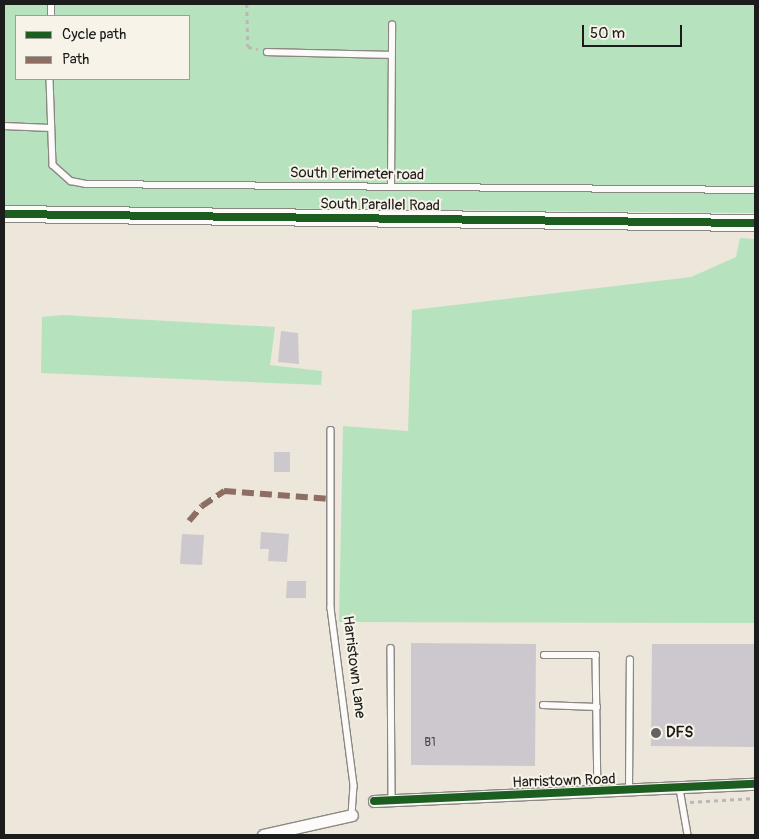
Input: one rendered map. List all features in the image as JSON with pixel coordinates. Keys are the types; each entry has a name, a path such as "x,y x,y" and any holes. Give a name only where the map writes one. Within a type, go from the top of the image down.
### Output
{"main road":[{"name":"South Parallel Road","path":"4,214 755,222"}],"street":[{"name":"Harristown Road","path":"374,802 598,794 755,784"},
{"name":"Harristown Lane","path":"263,835 352,815"}],"lane":[{"path":"391,187 392,25"},
{"path":"267,52 391,55"},
{"name":"South Perimeter road","path":"50,80 50,128 53,165 60,175 71,181 86,184 755,190"},
{"path":"4,126 50,128"},
{"name":"Harristown Lane","path":"331,430 331,608 354,786 352,815"},
{"path":"391,648 392,801"},
{"path":"544,655 596,655 598,794"},
{"path":"629,792 630,660"},
{"path":"543,705 597,707"},
{"path":"680,788 681,803 688,835"}],"path":[{"path":"247,4 248,47 267,52"},
{"path":"681,803 755,798"}],"green space":[{"path":"4,4 755,4 755,213 4,206"},
{"path":"740,238 755,239 755,623 339,622 343,426 408,431 412,310 691,277 736,257"},
{"path":"62,315 275,327 270,365 322,371 321,385 41,373 42,317"}],"building":[{"path":"281,331 298,333 299,364 278,362"},
{"path":"274,452 290,452 290,472 274,472"},
{"path":"261,532 289,534 287,562 268,561 269,549 260,549"},
{"path":"182,534 204,535 202,565 180,564"},
{"path":"287,581 306,581 306,598 286,598"},
{"path":"411,643 536,644 535,766 411,765"},
{"path":"652,644 755,644 755,747 651,746"}],"marked path":[{"path":"189,521 202,506 224,491 331,499"}],"cycle path":[{"path":"4,214 755,223"},
{"path":"374,801 755,784"}],"place":[{"name":"DFS","path":"656,733"}]}
